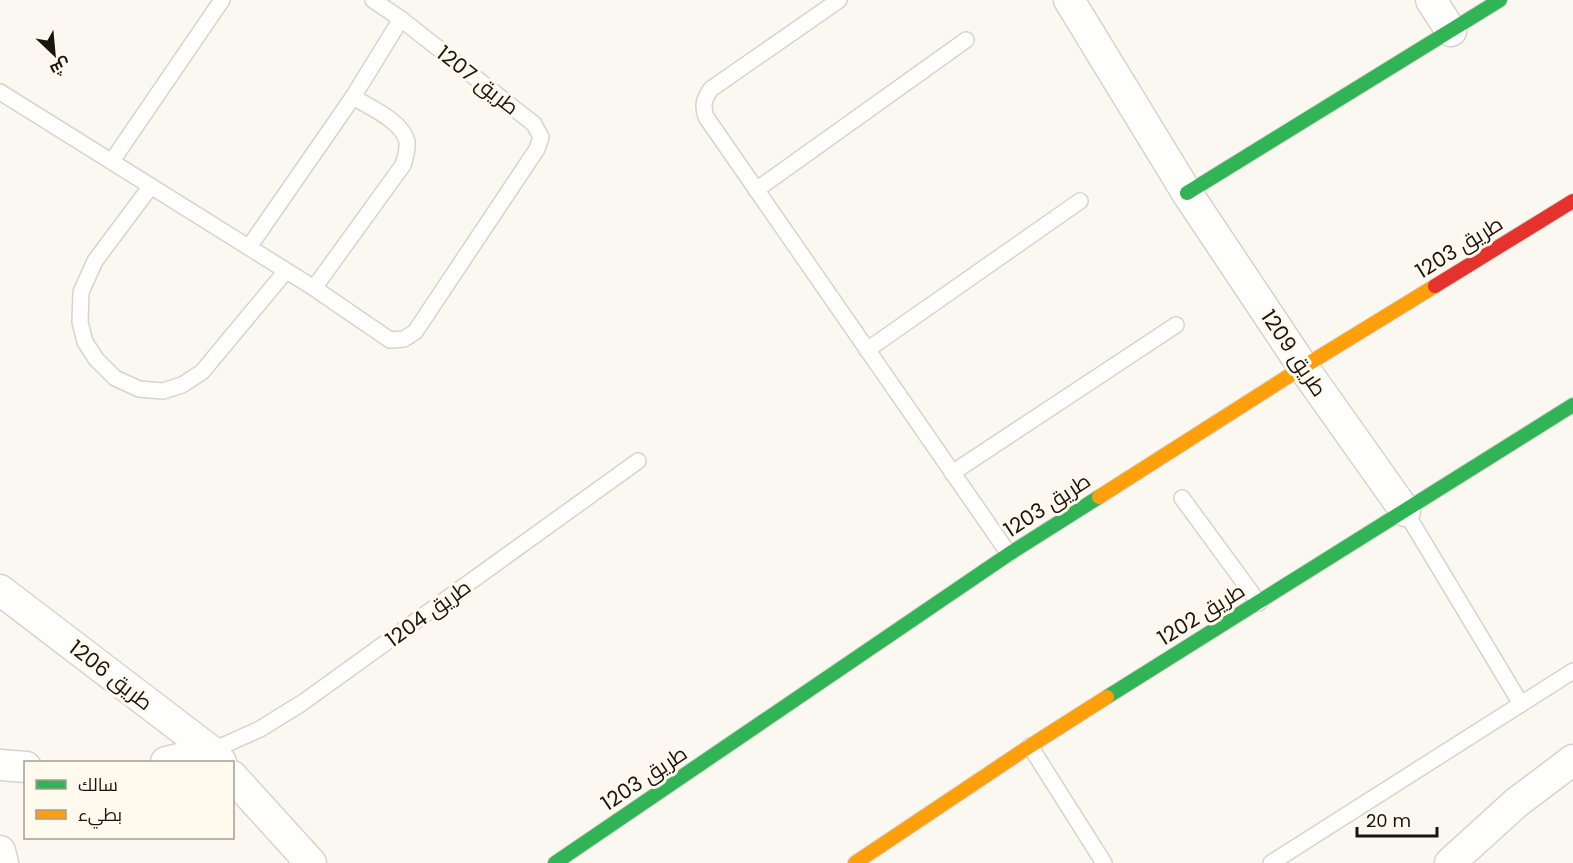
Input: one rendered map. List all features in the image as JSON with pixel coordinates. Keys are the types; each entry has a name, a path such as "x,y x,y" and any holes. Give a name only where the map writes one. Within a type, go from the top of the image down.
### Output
{"street":[{"name":"طريق 1209","path":"1070,0 1187,193 1303,367 1405,511"},
{"path":"1431,0 1451,30"},
{"path":"1187,193 1500,0"},
{"name":"طريق 1203","path":"555,863 1009,554 1303,367 1573,201"},
{"name":"طريق 1202","path":"855,863 1030,746 1573,405"},
{"name":"طريق 1206","path":"0,590 216,757"},
{"path":"176,761 216,757"},
{"path":"1450,863 1516,803 1573,760"},
{"path":"0,765 24,768"},
{"path":"234,778 311,863"},
{"path":"0,851 3,863"}],"lane":[{"path":"112,161 222,0"},
{"path":"249,247 353,97 401,20 372,0"},
{"path":"839,0 711,89 705,97 703,108 706,117 756,190 1009,554"},
{"name":"طريق 1207","path":"0,92 314,288 390,340 404,339 415,332 537,149 541,137 534,124 401,20"},
{"path":"756,190 966,40"},
{"path":"314,288 403,165 406,155 407,143 404,133 396,123 353,97"},
{"path":"151,186 95,261 81,292 80,322 85,342 96,359 115,378 139,389 163,391 182,385 202,372 286,271"},
{"path":"867,350 1080,201"},
{"path":"952,473 1176,325"},
{"name":"طريق 1204","path":"216,757 302,703 638,461"},
{"path":"1182,498 1258,603"},
{"name":"طريق 1209","path":"1405,511 1521,704"},
{"path":"1271,863 1573,671"},
{"path":"1030,746 1104,863"}],"traffic: fast":[{"path":"1187,193 1500,0"},
{"path":"1107,697 1573,405"},
{"path":"555,863 1009,554 1099,497"}],"traffic: slow":[{"path":"1099,497 1435,286"},
{"path":"855,863 1107,697"}],"traffic: jam":[{"path":"1435,286 1573,201"}]}
